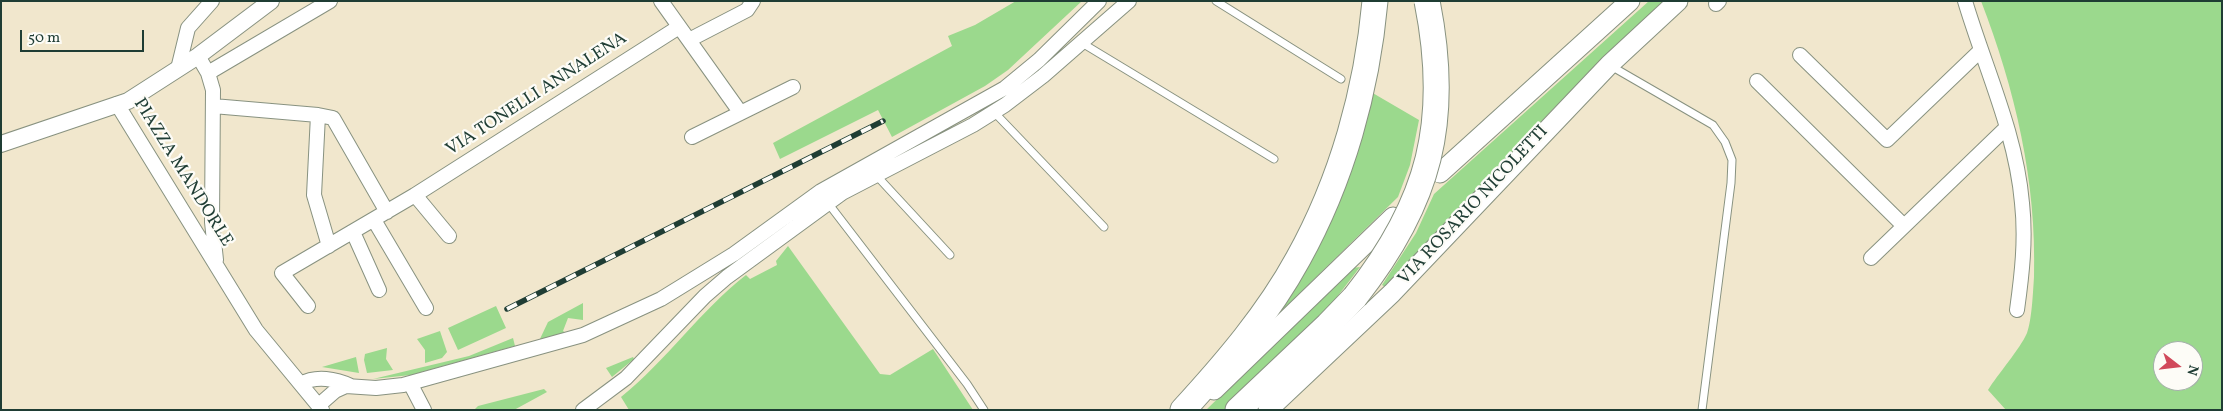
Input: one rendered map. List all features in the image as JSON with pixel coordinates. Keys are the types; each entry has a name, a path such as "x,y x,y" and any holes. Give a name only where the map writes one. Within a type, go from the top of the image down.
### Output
{"highway":[{"path":"1183,410 1216,374 1274,299 1298,259 1314,227 1345,149 1356,110 1371,39 1374,1"},
{"path":"1238,410 1355,297 1395,242 1407,219 1426,170 1437,112 1434,44 1427,1"}],"main road":[{"path":"1440,173 1630,1"},
{"name":"VIA ROSARIO NICOLETTI","path":"1268,410 1392,293 1609,65 1678,1"},
{"path":"1193,410 1393,217"}],"street":[{"path":"178,69 188,28 212,1"},
{"path":"1,144 128,101 198,56 271,1"},
{"path":"208,73 330,1"},
{"path":"661,1 740,112"},
{"path":"689,40 746,10 753,1"},
{"path":"216,264 256,330 320,407 340,388 352,386 382,388 410,383 583,335 661,299 734,254 821,191 1005,88 1039,60 1100,1"},
{"path":"582,410 626,378 705,296 727,277 828,202 994,112 1043,76 1130,1"},
{"path":"1965,1 2007,127 2022,203 2024,257 2017,310"},
{"name":"VIA TONELLI ANNALENA","path":"308,306 282,273 415,195 679,27"},
{"path":"1800,55 1887,140 1981,50"},
{"name":"PIAZZA MANDORLE","path":"198,56 208,73 213,90 212,222 216,264"},
{"path":"1757,81 1904,226"},
{"path":"692,137 793,87"},
{"name":"PIAZZA MANDORLE","path":"117,104 216,264"},
{"path":"213,106 333,118 387,212"},
{"path":"318,115 314,195 329,246"},
{"path":"1871,258 2007,127"},
{"path":"415,195 449,236"},
{"path":"374,220 426,308"},
{"path":"353,232 379,290"},
{"path":"301,384 321,379 338,381 352,386"},
{"path":"410,383 424,410"}],"lane":[{"path":"1216,1 1341,79"},
{"path":"1082,43 1274,159"},
{"path":"1609,65 1712,125 1725,142 1732,160 1730,192 1702,410"},
{"path":"994,112 1104,227"},
{"path":"876,175 950,255"},
{"path":"828,202 967,384 984,410"}],"green space":[{"path":"1016,1 1082,1 1008,70 985,86 892,137 878,110 780,159 773,143 952,46 948,36 975,25"},
{"path":"1649,1 1664,1 1553,109 1387,288 1382,285 1416,233 1434,194"},
{"path":"1981,1 2222,1 2222,410 2006,410 1988,390 2027,333 2034,277 2034,241 2028,171 2014,102"},
{"path":"1371,92 1419,120 1410,165 1398,197 1259,333"},
{"path":"788,246 880,374 890,375 933,349 973,410 629,410 621,397 653,368 729,289 746,275 750,279 777,265 776,261"},
{"path":"1360,267 1327,310 1224,410 1206,410 1352,268"},
{"path":"583,303 583,320 568,318 563,331 566,333 539,341 548,322"},
{"path":"496,306 506,328 458,350 448,328"},
{"path":"440,331 447,352 442,358 425,363 425,350 417,339"},
{"path":"513,338 515,346 411,375 373,379 469,356"},
{"path":"387,348 386,359 393,370 367,373 364,360 365,354"},
{"path":"356,357 359,373 322,367"},
{"path":"633,357 634,359 612,377 606,368"},
{"path":"544,389 547,392 514,410 474,410 478,406"}],"railway":[{"path":"507,309 883,121"}]}
